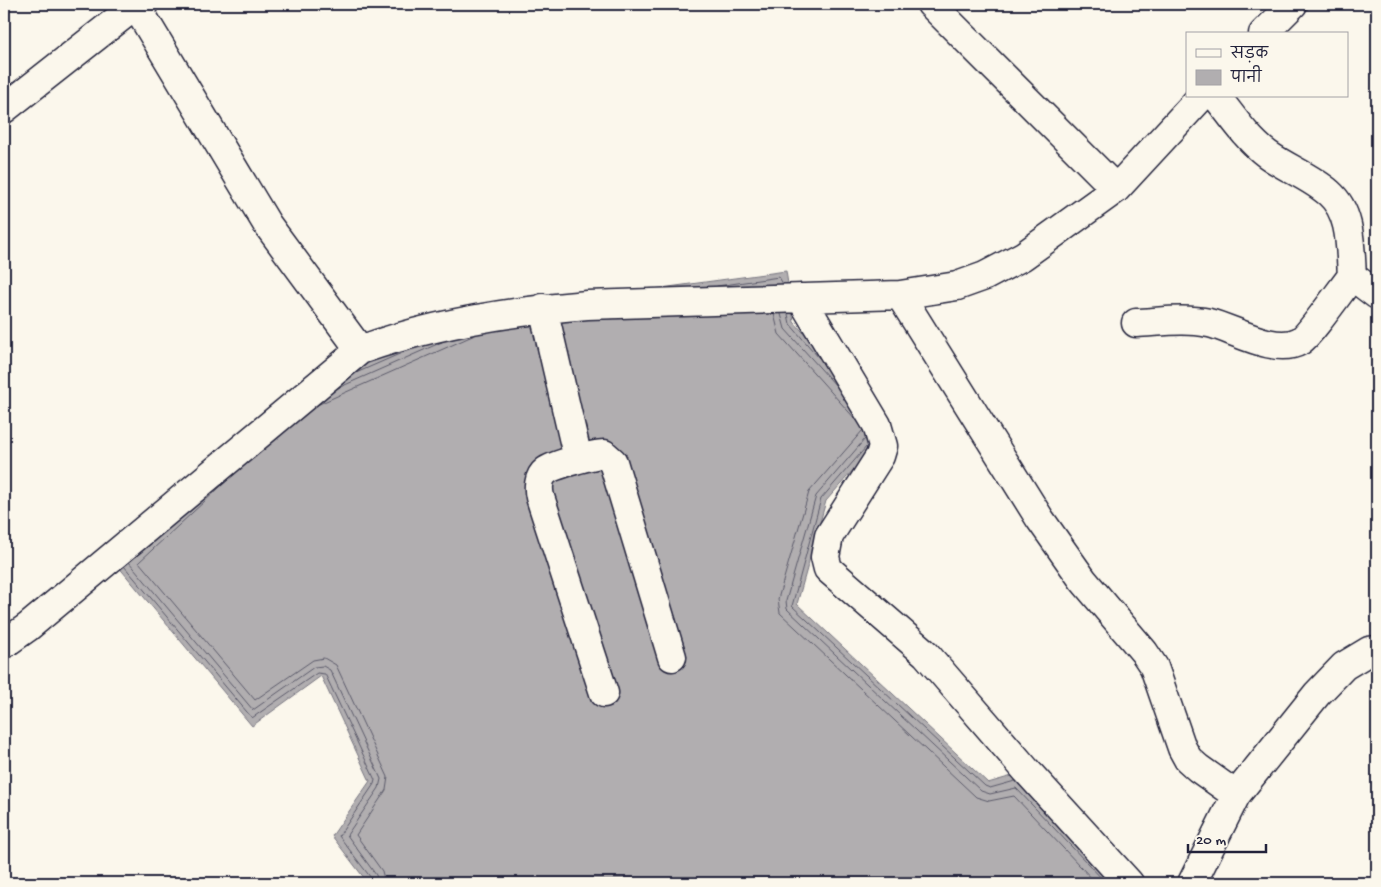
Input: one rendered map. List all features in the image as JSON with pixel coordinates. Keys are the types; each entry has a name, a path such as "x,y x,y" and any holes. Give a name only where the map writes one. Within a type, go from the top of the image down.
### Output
{"street":[{"path":"4,109 135,4 267,224 360,350"},
{"path":"931,4 1116,189"},
{"path":"1265,32 1293,4"},
{"path":"4,644 28,627 360,350 397,338 543,308 900,295 957,286 985,276 1023,256 1116,189 1200,98"},
{"path":"1136,323 1186,321 1209,324 1269,343 1288,345 1301,341 1352,276 1349,235 1345,217 1339,205 1329,192 1266,154 1218,98"},
{"path":"1352,276 1377,295"},
{"path":"900,295 1040,519 1083,580 1144,652 1154,667 1182,748 1188,759 1236,795"},
{"path":"801,298 878,425 883,446 880,456 829,536 825,557 828,569 926,654 1009,751 1129,883"},
{"path":"543,308 578,459"},
{"path":"604,693 538,489 540,480 546,471 595,454 604,454 613,462 672,656"},
{"path":"1192,883 1236,795 1316,694 1344,666 1369,651 1377,650"}],"water":[{"path":"786,271 794,322 889,429 826,501 797,604 988,783 1019,774 1118,883 368,883 332,836 370,781 321,676 252,726 112,559 295,395 478,313"}]}
